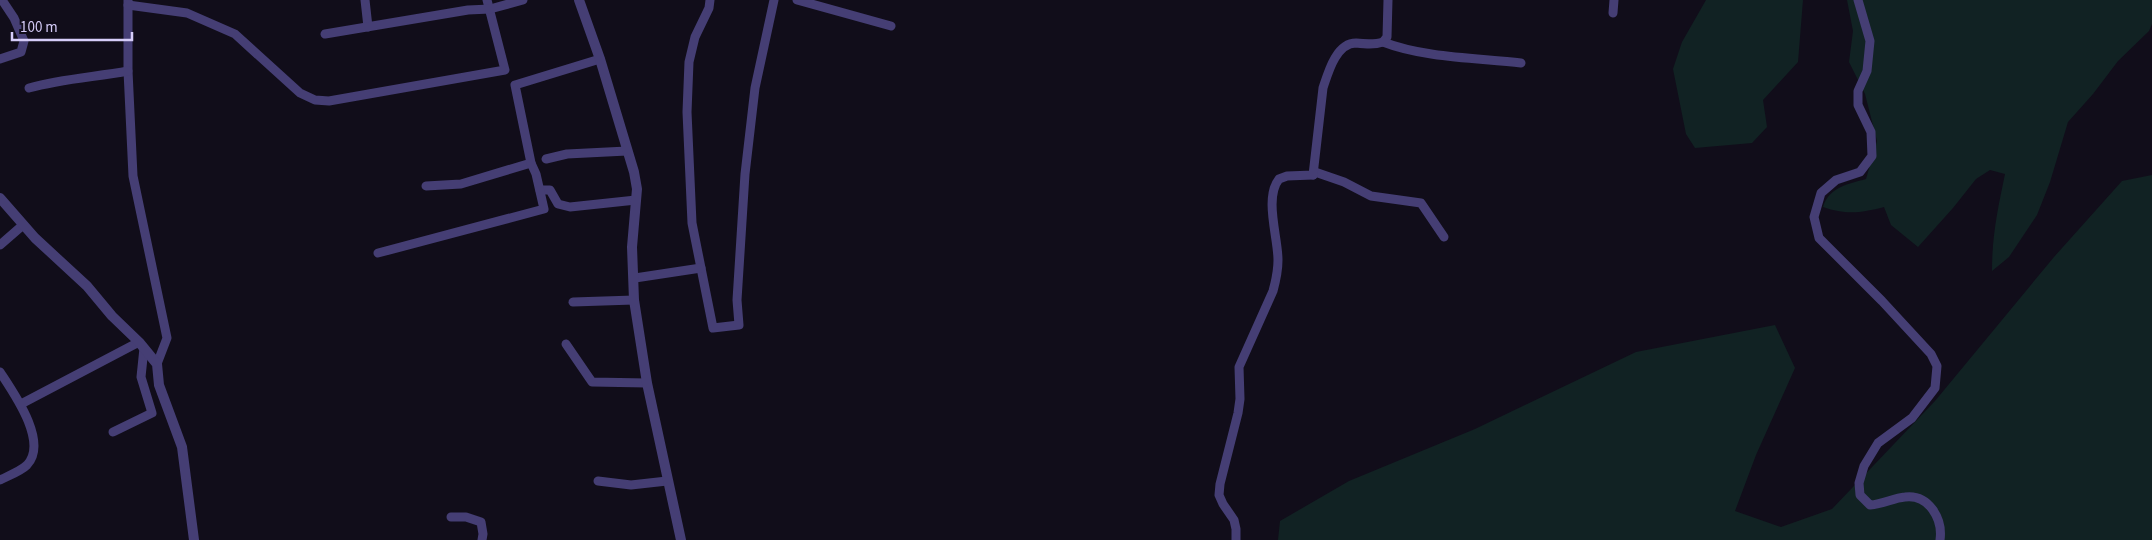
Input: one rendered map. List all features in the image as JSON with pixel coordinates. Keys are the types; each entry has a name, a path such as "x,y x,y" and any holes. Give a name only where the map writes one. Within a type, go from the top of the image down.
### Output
{"street":[{"path":"0,59 21,52 24,41 14,18 2,0"},
{"path":"365,0 368,27"},
{"path":"325,34 523,0"},
{"path":"579,0 600,59 637,188 632,247 635,278 634,300 647,383 681,540"},
{"path":"710,0 709,8 695,37 689,62 687,112 692,223 713,328 739,325 737,300 745,174 755,88 774,0"},
{"path":"798,0 892,26"},
{"path":"1313,174 1323,88 1335,60 1342,48 1349,43 1378,44 1383,42 1387,37 1388,0"},
{"path":"1613,13 1614,0"},
{"path":"1858,0 1870,41 1867,71 1858,90 1858,105 1871,132 1872,156 1860,172 1836,180 1820,193 1814,218 1819,238 1882,301 1931,354 1937,366 1935,388 1912,418 1878,443 1864,466 1859,483 1860,495 1870,505 1882,504 1904,497 1915,497 1927,502 1936,514 1941,534 1940,540"},
{"path":"194,540 182,448 159,385 157,364 167,338 133,176 128,71 128,3 188,14 235,34 300,93 315,100 329,101 505,70 488,5"},
{"path":"1383,42 1400,48 1521,63"},
{"path":"378,253 544,209 531,163 514,85 600,59"},
{"path":"29,88 52,81 84,79 128,71"},
{"path":"546,159 568,154 627,151"},
{"path":"426,186 461,184 531,163"},
{"path":"1236,540 1234,520 1222,504 1219,495 1224,462 1238,413 1240,399 1239,368 1277,278 1278,259 1273,190 1279,179 1287,176 1313,174 1315,172 1344,182 1371,196 1421,202 1444,237"},
{"path":"540,190 550,190 558,204 570,207 636,200"},
{"path":"0,198 35,238 87,286 112,316 142,345 157,364"},
{"path":"0,245 23,225"},
{"path":"635,278 701,268"},
{"path":"573,302 634,300"},
{"path":"566,344 592,382 647,383"},
{"path":"21,404 142,345"},
{"path":"113,432 152,413 141,378 142,345"},
{"path":"0,372 21,404 33,435 34,450 28,464 0,480"},
{"path":"598,482 631,485 667,481"},
{"path":"451,517 466,517 481,522 484,534 482,540"}],"shaded area":[{"path":"1706,0 1803,0 1798,62 1763,100 1767,127 1752,143 1695,148 1686,134 1673,69 1682,42"},
{"path":"1847,0 2152,0 2152,24 2149,31 2118,61 2093,94 2068,122 2050,182 2037,215 2009,257 1992,271 1994,233 2005,174 1990,170 1976,179 1918,247 1891,225 1884,207 1854,212 1823,207 1830,195 1840,187 1866,179 1877,141 1865,94 1849,62 1853,31"},
{"path":"2152,175 2152,540 1278,540 1280,521 1349,481 1475,429 1636,352 1775,325 1795,368 1756,455 1735,511 1781,527 1832,509 1935,401 2054,257 2122,181"}]}
